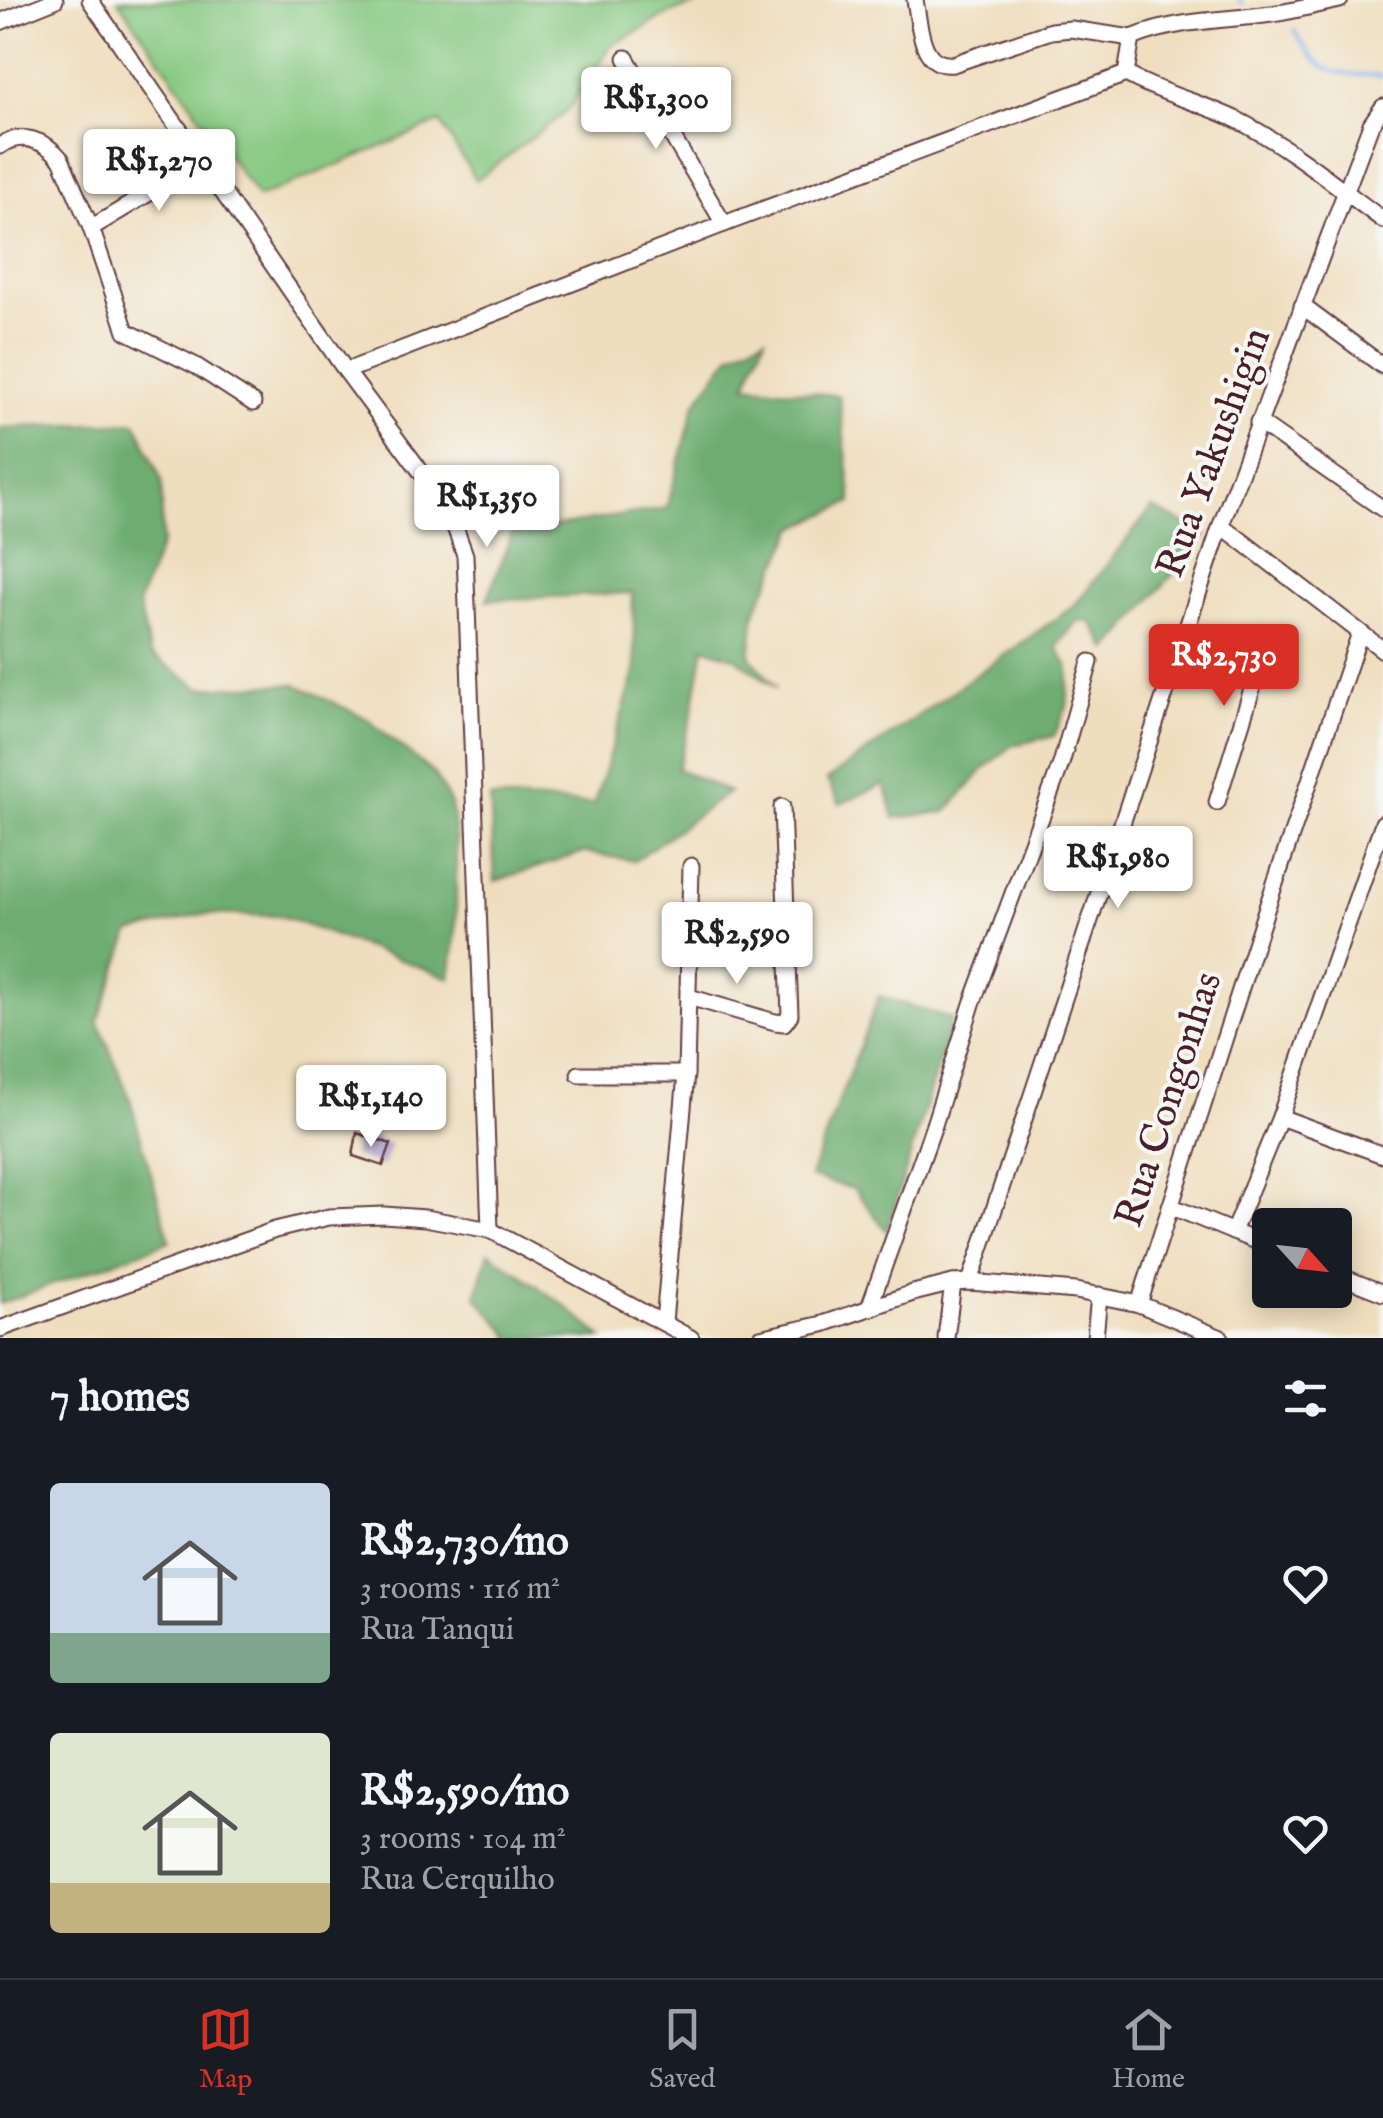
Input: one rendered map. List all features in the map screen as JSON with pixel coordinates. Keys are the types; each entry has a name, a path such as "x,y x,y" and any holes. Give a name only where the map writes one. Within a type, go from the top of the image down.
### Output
{"street":[{"path":"0,22 55,0"},
{"path":"90,0 346,371 448,508 465,555 490,1230"},
{"path":"915,0 930,58 939,64 953,64 1051,31 1071,29 1132,38 1151,30 1340,0"},
{"path":"1126,74 1132,38"},
{"path":"626,58 724,224"},
{"path":"346,371 1126,74 1160,92 1217,110 1247,125 1383,220"},
{"name":"Rua Yakushigin","path":"970,1282 1221,526 1370,124 1383,107"},
{"path":"0,146 26,138 54,150 92,228 126,331 196,366 253,403"},
{"path":"92,228 202,162"},
{"path":"1302,306 1383,366"},
{"path":"1258,422 1383,509"},
{"path":"1221,526 1383,650"},
{"name":"Rua Congonhas","path":"1139,1304 1360,632"},
{"path":"1186,637 1247,661 1258,672 1217,802"},
{"path":"869,1308 972,1004 1061,764 1090,662"},
{"path":"690,997 775,1022 787,1020 790,1010 782,806"},
{"path":"1233,1232 1280,1116 1383,823"},
{"path":"664,1322 686,1074 691,866"},
{"path":"580,1074 686,1074"},
{"path":"1280,1116 1383,1156"},
{"path":"1170,1206 1252,1240"},
{"path":"0,1329 275,1230 329,1217 384,1215 490,1230 691,1338"},
{"path":"1352,1281 1383,1293"},
{"path":"760,1338 823,1324 952,1283 970,1282 1099,1295 1139,1304 1221,1338"},
{"path":"946,1338 952,1283"},
{"path":"1094,1338 1099,1295"}],"green space":[{"path":"118,0 713,0 672,12 611,46 567,111 476,180 440,122 258,198"},
{"path":"765,337 746,385 839,396 852,502 795,528 755,612 750,656 777,689 736,658 704,647 677,769 729,792 634,861 584,852 495,881 490,798 594,804 636,669 632,593 487,600 512,533 667,508 695,404 731,354"},
{"path":"136,422 162,481 162,542 138,603 150,654 200,688 295,684 366,718 434,774 451,804 456,844 456,930 450,978 281,916 201,914 130,933 98,1021 129,1096 170,1241 0,1304 0,432 1,428"},
{"path":"1152,508 1207,534 1108,650 1091,622 1077,621 1057,647 1069,669 1067,707 1054,736 1013,745 985,768 946,812 894,818 885,784 840,804 827,780 1074,606"},
{"path":"879,996 952,1019 887,1231 854,1189 810,1177"},
{"path":"489,1252 603,1338 509,1338 476,1297"}],"building":[{"path":"357,1133 391,1144 383,1166 353,1156"}],"waterway":[{"path":"1239,0 1242,3"},
{"path":"1294,30 1313,57 1330,70 1383,76"}]}
